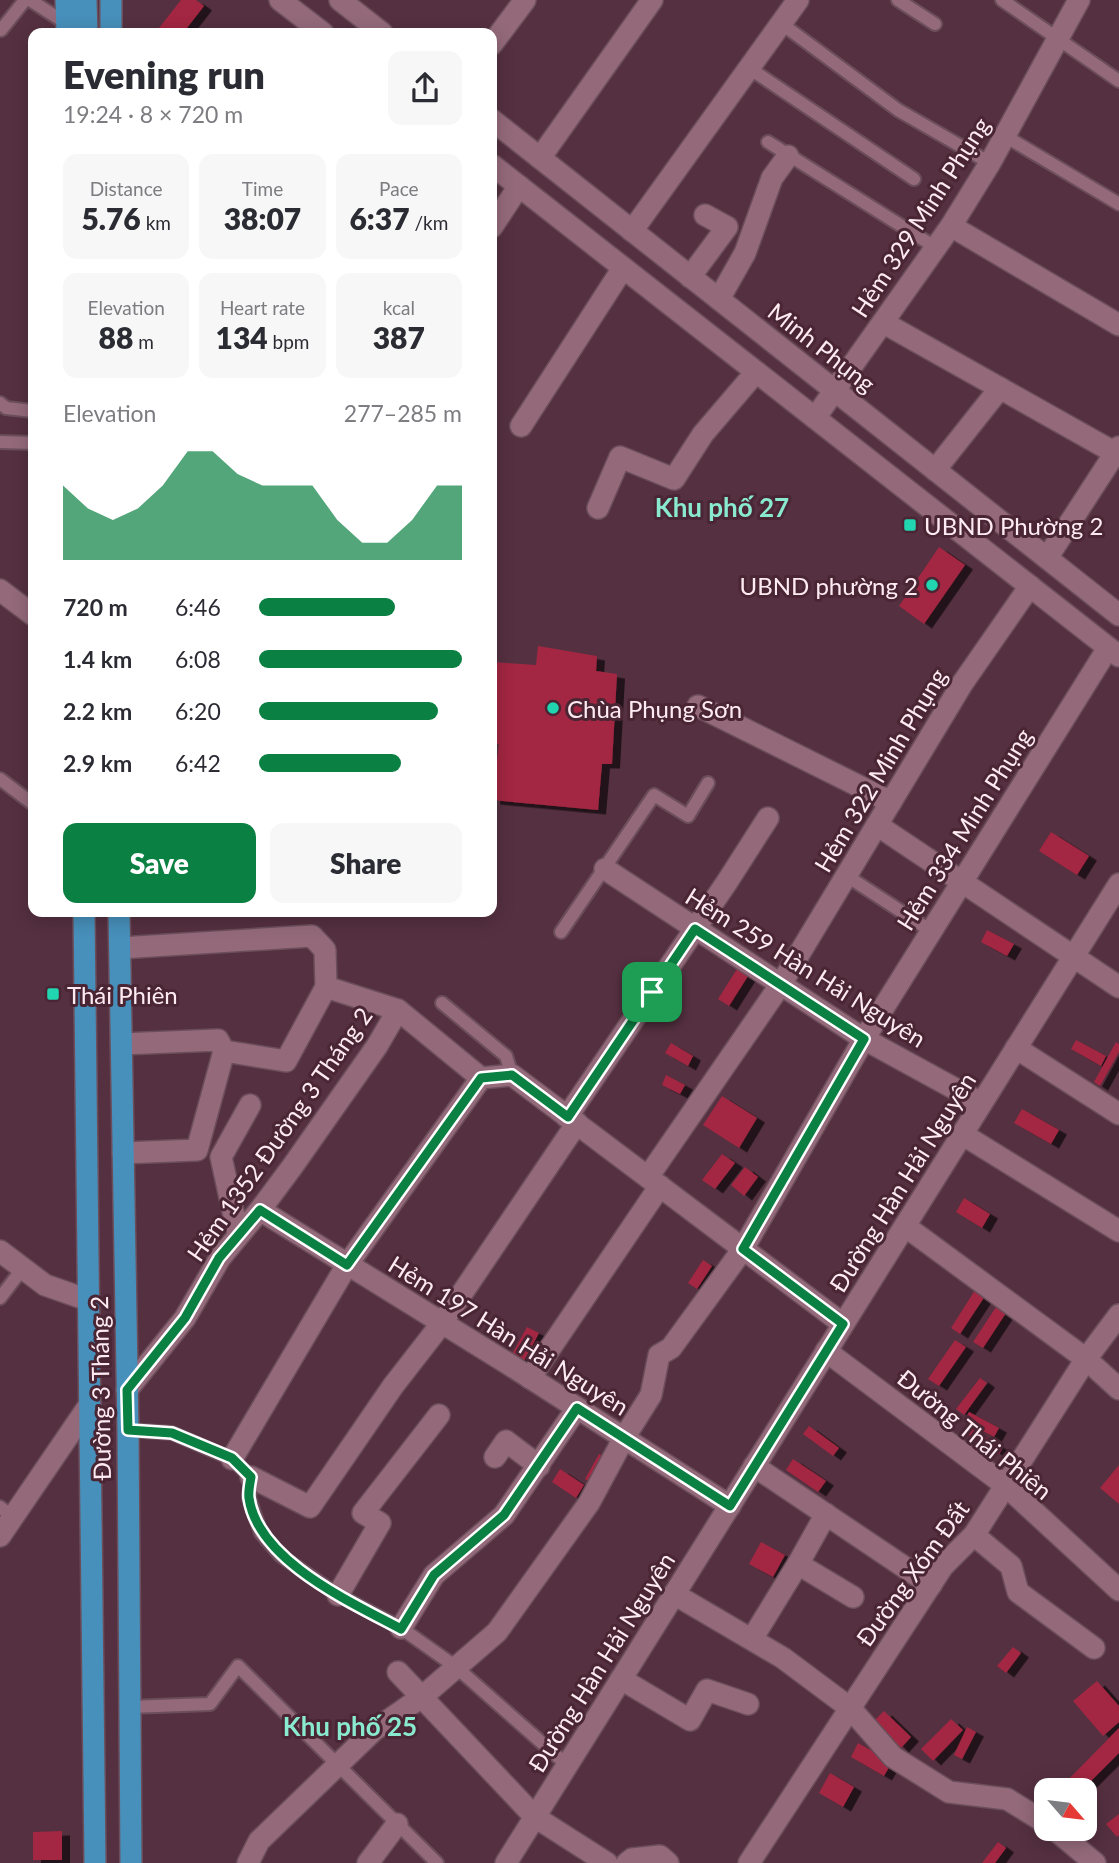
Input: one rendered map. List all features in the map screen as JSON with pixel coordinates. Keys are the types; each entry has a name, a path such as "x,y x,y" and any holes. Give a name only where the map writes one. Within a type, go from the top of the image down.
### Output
{"main road":[{"path":"65,0 67,28"},
{"path":"86,0 87,28"},
{"path":"111,0 111,28"},
{"name":"Đường 3 Tháng 2","path":"83,917 95,1863"},
{"name":"Đường 3 Tháng 2","path":"119,917 128,1430 131,1863"}],"street":[{"path":"340,0 376,28"},
{"path":"497,37 525,0"},
{"path":"540,158 652,0"},
{"path":"632,231 798,0"},
{"name":"Hẻm 329 Minh Phụng","path":"815,418 951,226 990,163 1079,0"},
{"path":"291,3 318,28"},
{"name":"Minh Phụng","path":"497,124 1119,615"},
{"path":"719,299 745,253 772,178 788,156"},
{"path":"497,169 1114,652"},
{"path":"497,219 519,186"},
{"path":"690,277 727,227 705,215"},
{"path":"951,226 1119,325"},
{"path":"521,426 624,268"},
{"path":"884,323 1118,452 1047,558"},
{"path":"598,508 620,457 674,479 703,434 756,372"},
{"path":"935,470 1000,388"},
{"name":"Hẻm 322 Minh Phụng","path":"530,1378 781,984 962,684 1030,586"},
{"path":"0,590 28,611"},
{"name":"Hẻm 334 Minh Phụng","path":"248,1863 259,1841 373,1731 423,1696 497,1632 589,1503 651,1395 659,1355 671,1348 743,1249 864,1039 962,882 1114,652"},
{"path":"698,706 891,802"},
{"path":"251,1477 310,1507 393,1386 442,1323 768,818"},
{"path":"877,825 1119,987"},
{"name":"Hẻm 259 Hàn Hải Nguyên","path":"605,869 864,1039 981,1103"},
{"name":"Đường Hàn Hải Nguyên","path":"506,1863 1119,884"},
{"path":"120,948 312,936 325,950 326,987 286,1061 224,1051"},
{"path":"326,987 398,1010 481,1078 512,1075 843,1324"},
{"name":"Hẻm 1352 Đường 3 Tháng 2","path":"127,1390 185,1318 219,1258 260,1210 377,1046 398,1010"},
{"path":"122,1044 218,1040 224,1051 197,1150 123,1153"},
{"path":"1016,1048 1119,1114"},
{"path":"232,1458 347,1265 481,1078"},
{"path":"238,1234 221,1157 250,1105"},
{"path":"962,1134 1119,1231"},
{"name":"Hẻm 197 Hàn Hải Nguyên","path":"260,1210 730,1506"},
{"path":"905,1226 1086,1359 1119,1389"},
{"path":"0,1251 45,1284 88,1300"},
{"name":"Đường Xóm Đất","path":"758,1860 850,1708 943,1566 974,1535 1086,1359 1119,1315"},
{"name":"Đường Thái Phiên","path":"827,1351 1005,1485 1119,1590"},
{"path":"0,1536 6,1512 90,1404"},
{"path":"401,1629 434,1575 504,1515 577,1408"},
{"path":"338,1595 380,1523 363,1513 439,1415"},
{"path":"495,1457 506,1441 539,1466"},
{"path":"754,1466 931,1585"},
{"path":"752,1639 826,1514"},
{"path":"974,1535 1011,1566 1018,1591 1094,1648"},
{"path":"798,1564 853,1597"},
{"path":"674,1594 783,1658 850,1708 893,1757 949,1792 1007,1799 1034,1816"},
{"path":"398,1672 534,1817 607,1863"},
{"path":"621,1679 690,1720 707,1690 748,1704"},
{"path":"368,1863 397,1825"},
{"path":"1068,1841 1095,1863"},
{"path":"627,1863 632,1858 660,1856 668,1863"}],"lane":[{"path":"1,30 27,0 66,28"},
{"path":"898,0 935,24"},
{"path":"1002,0 1119,80"},
{"path":"782,24 898,110 990,163"},
{"path":"749,68 914,179"},
{"path":"1005,136 1119,204"},
{"path":"768,142 935,247"},
{"path":"0,403 6,408 28,410"},
{"path":"0,442 28,443"},
{"path":"0,779 28,800"},
{"path":"561,932 654,795 688,816 708,783"},
{"path":"847,876 931,932"},
{"path":"442,1003 506,1056 512,1075"},
{"path":"0,1298 23,1268"},
{"path":"128,1430 172,1433 232,1458 251,1477 249,1498 261,1533 281,1556 338,1595 401,1629 456,1667 568,1765"},
{"path":"129,1707 210,1704 238,1666 437,1863"}],"building":[{"path":"181,0 196,0 204,6 187,28 159,28"},
{"name":"UBND phường 2","path":"939,547 965,565 924,624 899,606"},
{"name":"Chùa Phụng Sơn","path":"538,646 597,656 596,671 617,674 612,764 602,764 598,810 497,800 497,662 536,665"},
{"path":"1051,832 1089,856 1077,875 1039,851"},
{"path":"987,930 1014,944 1007,956 981,942"},
{"path":"737,969 748,976 729,1006 718,999"},
{"path":"1076,1040 1106,1056 1101,1066 1071,1049"},
{"path":"1116,1042 1119,1044 1119,1052 1100,1086 1094,1082"},
{"path":"671,1043 693,1056 688,1066 665,1053"},
{"path":"666,1075 685,1085 680,1094 662,1085"},
{"path":"722,1096 757,1118 739,1148 703,1125"},
{"path":"1022,1109 1059,1130 1051,1144 1014,1123"},
{"path":"722,1154 735,1163 715,1189 702,1180"},
{"path":"745,1167 758,1177 744,1196 731,1185"},
{"path":"964,1198 990,1214 982,1228 956,1212"},
{"path":"703,1260 712,1266 697,1289 688,1283"},
{"path":"977,1287 987,1293 960,1334 951,1328"},
{"path":"996,1307 1006,1313 983,1348 973,1342"},
{"path":"527,1327 539,1333 523,1363 511,1356"},
{"path":"955,1340 966,1347 939,1386 928,1379"},
{"path":"980,1378 987,1383 964,1415 956,1409"},
{"path":"969,1412 999,1428 994,1437 964,1421"},
{"path":"809,1426 839,1448 833,1456 803,1434"},
{"path":"970,1427 1003,1448 999,1454 966,1433"},
{"path":"599,1454 607,1458 593,1484 585,1479"},
{"path":"793,1459 826,1481 818,1492 786,1470"},
{"path":"1119,1465 1119,1504 1100,1488"},
{"path":"560,1469 584,1485 576,1498 552,1482"},
{"path":"761,1542 785,1555 773,1577 749,1564"},
{"path":"1013,1647 1021,1653 1006,1673 997,1666"},
{"path":"1097,1681 1119,1706 1119,1722 1103,1736 1073,1701"},
{"path":"884,1711 911,1737 901,1748 874,1721"},
{"path":"951,1719 963,1730 933,1761 921,1749"},
{"path":"967,1727 976,1732 962,1759 954,1755"},
{"path":"1119,1728 1119,1753 1094,1778 1070,1778"},
{"path":"858,1743 892,1762 884,1776 851,1757"},
{"path":"830,1773 854,1787 843,1807 819,1793"},
{"path":"1119,1814 1119,1835 1117,1837 1106,1824"},
{"path":"62,1831 62,1860 33,1860 33,1832"},
{"path":"998,1842 1006,1848 995,1863 982,1863"}],"place":[{"name":"UBND Phường 2","path":"910,525"},
{"name":"UBND phường 2","path":"932,585"},
{"name":"Chùa Phụng Sơn","path":"553,708"},
{"name":"Thái Phiên","path":"53,994"}],"district":[{"name":"Khu phố 27","path":"722,507"},
{"name":"Khu phố 25","path":"350,1726"}],"route":[{"path":"695,929 864,1039 743,1249 843,1324 730,1506 577,1408 504,1515 434,1575 401,1629 338,1595 281,1556 261,1533 249,1498 251,1477 232,1458 172,1433 128,1430 127,1390 185,1318 219,1258 260,1210 347,1265 481,1078 512,1075 568,1117 652,992 695,929"}]}
